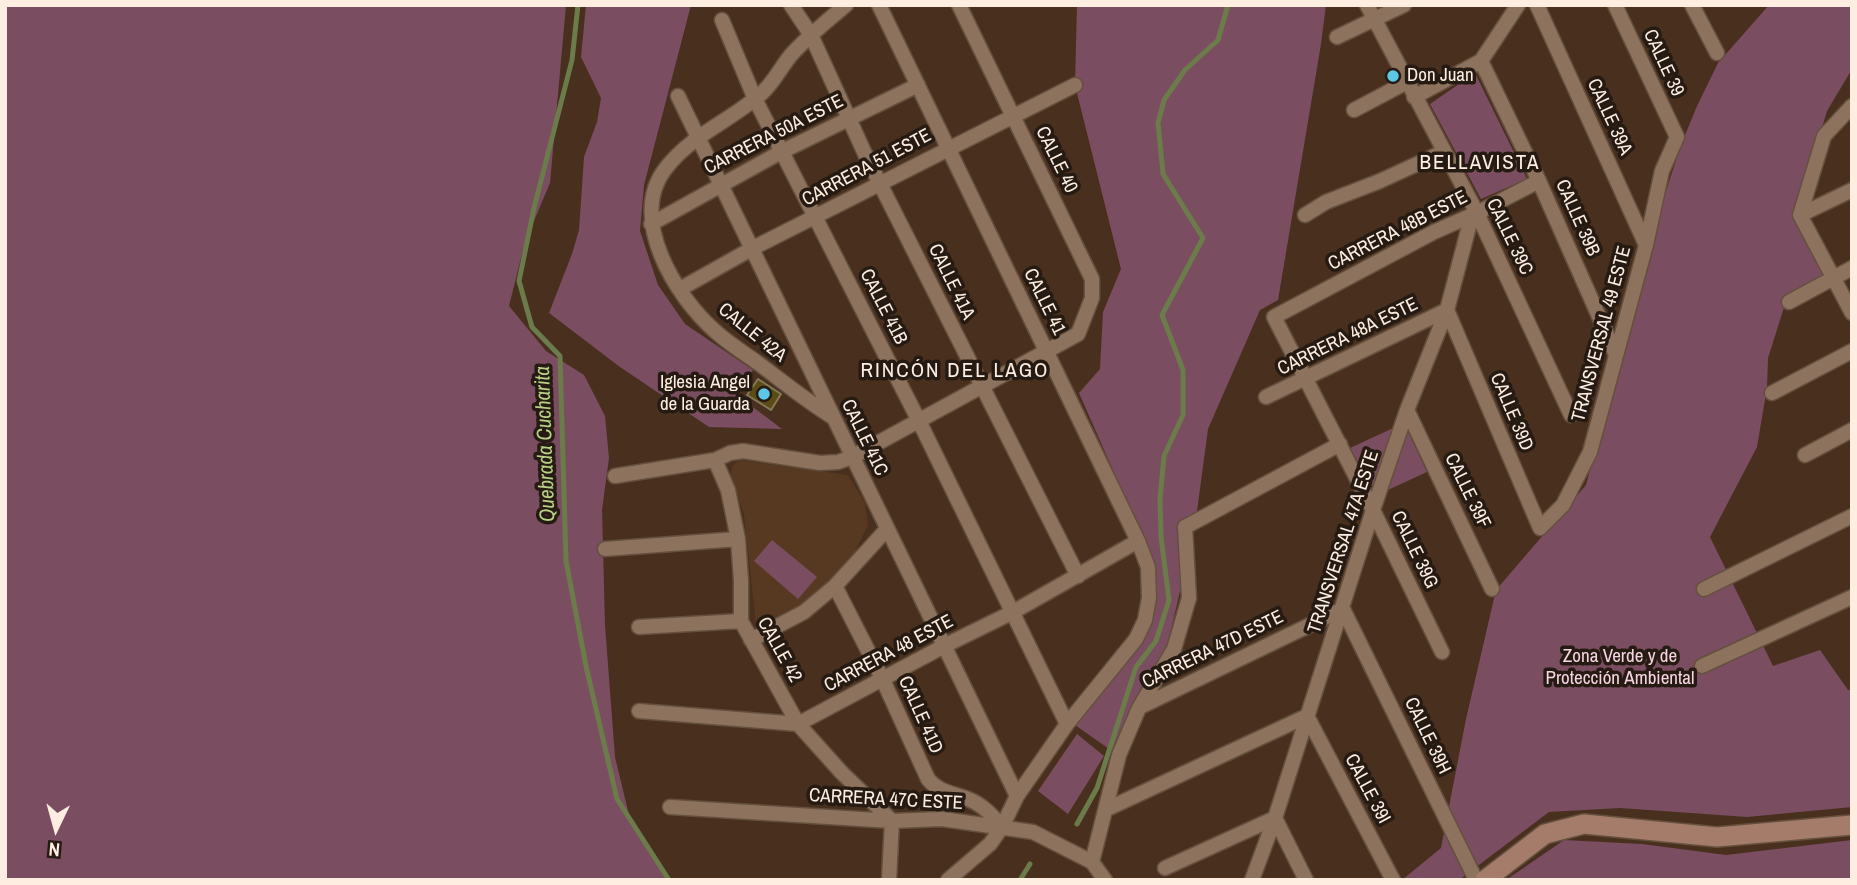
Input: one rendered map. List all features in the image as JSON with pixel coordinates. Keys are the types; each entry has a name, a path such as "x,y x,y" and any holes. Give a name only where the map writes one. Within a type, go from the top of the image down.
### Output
{"street":[{"name":"CALLE 41A","path":"791,5 811,35 880,184 1078,576"},
{"path":"651,224 652,195 665,168 698,138 770,86 790,57 846,5"},
{"name":"CALLE 41","path":"879,5 1138,541 1148,567 1149,598 1145,620"},
{"name":"CALLE 40","path":"959,5 1093,279 1092,298 1078,334 1046,352"},
{"name":"CALLE 39C","path":"1367,5 1474,214 1571,415"},
{"path":"1337,37 1404,5"},
{"path":"1415,97 1481,61 1518,5"},
{"name":"CALLE 39A","path":"1537,5 1646,245"},
{"name":"CALLE 39","path":"1615,5 1677,137"},
{"path":"1692,5 1717,52"},
{"name":"CALLE 41B","path":"722,20 755,99 919,421 1067,724"},
{"name":"CALLE 39B","path":"1481,61 1539,181 1616,355"},
{"path":"1354,110 1407,82"},
{"name":"CARRERA 50A ESTE","path":"651,224 781,152 918,85"},
{"name":"CARRERA 51 ESTE","path":"680,289 753,248 1074,85"},
{"name":"CALLE 41C","path":"678,96 1017,796"},
{"path":"1851,106 1825,136 1800,215 1852,313"},
{"name":"TRANSVERSAL 49 ESTE","path":"1540,528 1563,505 1591,452 1646,245 1662,170 1677,137"},
{"path":"1305,215 1326,202 1443,152"},
{"name":"CARRERA 48B ESTE","path":"1274,317 1434,232 1539,181"},
{"path":"1800,215 1852,190"},
{"name":"TRANSVERSAL 47A ESTE","path":"1252,880 1275,818 1373,510 1447,310 1474,214"},
{"name":"CALLE 42A","path":"651,224 664,262 680,289 715,331 831,416"},
{"path":"1790,302 1852,268"},
{"name":"CARRERA 48A ESTE","path":"1266,397 1447,310"},
{"name":"CALLE 39D","path":"1447,310 1540,528"},
{"name":"CALLE 39G","path":"1274,317 1442,652"},
{"path":"1772,393 1852,351"},
{"path":"615,476 715,460 743,451 820,463 852,457 1046,352"},
{"name":"CALLE 39F","path":"1408,410 1492,589"},
{"path":"1805,455 1852,430"},
{"path":"1105,880 1092,862 1119,755 1139,708 1174,649 1189,598 1185,527 1340,444"},
{"name":"CALLE 42","path":"715,460 727,490 738,539 741,621 798,724 842,773 891,821"},
{"path":"1704,589 1852,516"},
{"path":"751,640 804,612 835,586 887,529"},
{"path":"606,549 738,539"},
{"name":"CARRERA 48 ESTE","path":"798,724 1013,612 1138,541"},
{"name":"CALLE 41D","path":"835,586 883,680 928,779 939,789 969,799 985,808 1002,827"},
{"path":"1702,666 1852,597"},
{"name":"CARRERA 47D ESTE","path":"1139,708 1343,609"},
{"name":"CALLE 39H","path":"1343,609 1476,880"},
{"name":"CARRERA 47D ESTE","path":"948,880 990,844 1002,827 1017,796 1067,724 1136,639 1145,620"},
{"path":"639,628 741,621"},
{"path":"639,711 798,724"},
{"path":"1107,808 1307,716"},
{"name":"CALLE 39I","path":"1307,716 1393,880"},
{"name":"CARRERA 47C ESTE","path":"670,807 891,821 942,819 1033,832 1092,862"},
{"path":"1165,869 1275,818 1306,880"},
{"path":"890,880 891,821"},
{"path":"1485,880 1545,834 1584,824 1717,837 1852,825"}],"shaded area":[{"path":"739,460 848,475 865,503 868,525 854,554 833,579 798,608 757,633 744,514 731,477 732,466"}],"green space":[{"path":"5,5 566,5 550,183 525,242 509,306 546,351 584,375 605,416 609,458 602,510 605,625 615,757 629,815 671,880 5,880"},
{"path":"586,5 691,5 644,185 640,231 658,285 685,324 753,370 737,395 782,429 709,427 620,367 549,313 579,230 584,157 597,122 601,98 581,57"},
{"path":"1077,5 1326,5 1278,300 1260,310 1208,429 1195,526 1168,643 1112,751 1075,725 1153,613 1156,568 1079,393 1100,369 1103,312 1121,269 1075,85"},
{"name":"Zona Verde y de Protección Ambiental","path":"1769,5 1852,5 1852,69 1827,111 1796,214 1827,275 1787,298 1768,358 1767,388 1757,447 1710,537 1773,666 1820,650 1848,690 1852,690 1852,807 1747,817 1620,808 1549,812 1459,880 1402,880 1441,848 1466,719 1496,590 1586,485 1648,246 1681,145 1697,106 1718,63"},
{"path":"1475,73 1527,179 1481,199 1430,104"},
{"path":"1404,423 1427,472 1377,495 1350,448"},
{"path":"772,540 817,577 798,599 754,561"},
{"path":"1077,734 1104,756 1068,814 1038,791"},
{"path":"1564,840 1642,844 1726,855 1852,840 1852,880 1506,880"}],"building":[{"name":"Iglesia Angel de la Guarda","path":"758,379 781,394 771,410 747,395"}],"waterway":[{"name":"Quebrada Cucharita","path":"578,5 572,60 534,208 519,281 532,327 560,356 566,561 586,666 617,799 669,880"},
{"path":"1077,824 1097,788 1136,667 1156,641 1169,600 1161,537 1160,499 1164,456 1183,415 1183,370 1162,315 1203,238 1163,174 1158,123 1164,100 1185,70 1218,40 1228,5"},
{"path":"1020,880 1030,864"}],"place":[{"name":"Don Juan","path":"1393,76"},
{"name":"Iglesia Angel de la Guarda","path":"764,394"}],"district":[{"name":"BELLAVISTA","path":"1480,163"},
{"name":"RINCÓN DEL LAGO","path":"955,371"}]}
